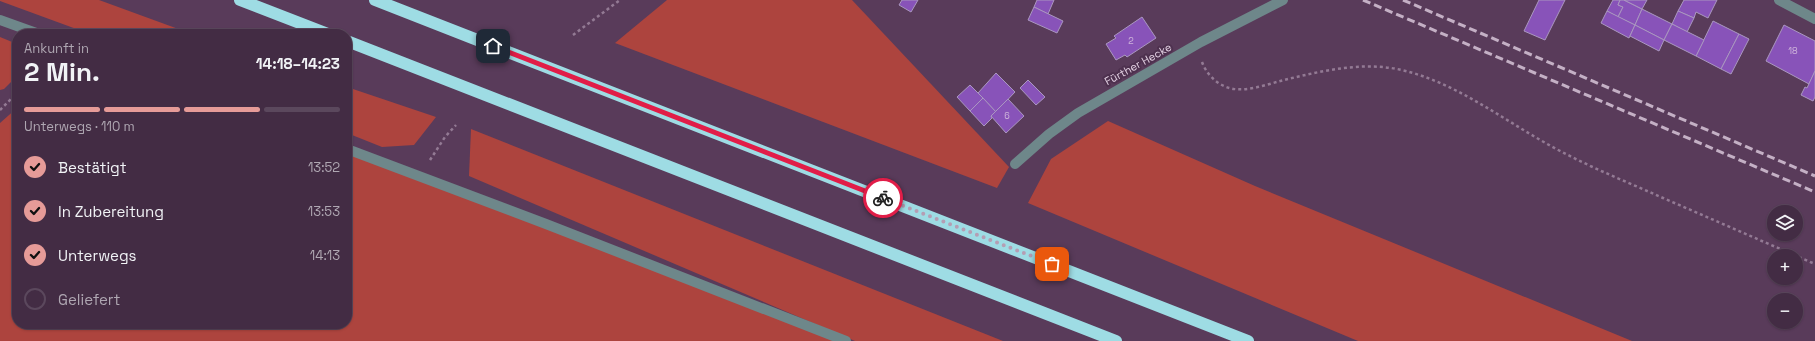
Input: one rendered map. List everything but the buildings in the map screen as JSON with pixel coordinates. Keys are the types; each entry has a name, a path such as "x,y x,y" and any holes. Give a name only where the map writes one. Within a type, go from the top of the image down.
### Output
{"highway":[{"path":"240,0 315,29"},
{"path":"375,0 1248,341"},
{"path":"352,43 1116,341"}],"street":[{"name":"Fürther Hecke","path":"1014,164 1052,131 1078,112 1201,42 1283,0"},
{"path":"1778,0 1815,19"},
{"path":"0,20 25,29"},
{"path":"352,151 846,341"}],"path":[{"path":"572,35 620,0"},
{"path":"1201,42 1201,56 1205,69 1218,83 1233,89 1251,88 1321,71 1360,66 1396,69 1414,74 1455,90 1493,111 1548,145 1575,159 1815,264"},
{"path":"0,110 12,98"},
{"path":"420,176 440,144 456,125"}],"shaded area":[{"path":"99,0 178,29 76,29 0,1"},
{"path":"667,0 852,0 1009,167 997,188 615,43"},
{"path":"0,37 12,42 12,81 4,89 0,90"},
{"path":"352,89 436,117 414,145 382,147 352,135"},
{"path":"12,112 12,329 352,329 352,154 846,341 0,341 0,123"},
{"path":"1108,121 1255,186 1632,341 1358,341 1028,203 1051,159"},
{"path":"471,129 1003,341 855,341 469,176"}],"railway":[{"path":"1363,0 1815,192"},
{"path":"1403,0 1815,176"}],"way so far":[{"path":"883,198 1052,264"}],"route":[{"path":"493,46 883,198"}]}
